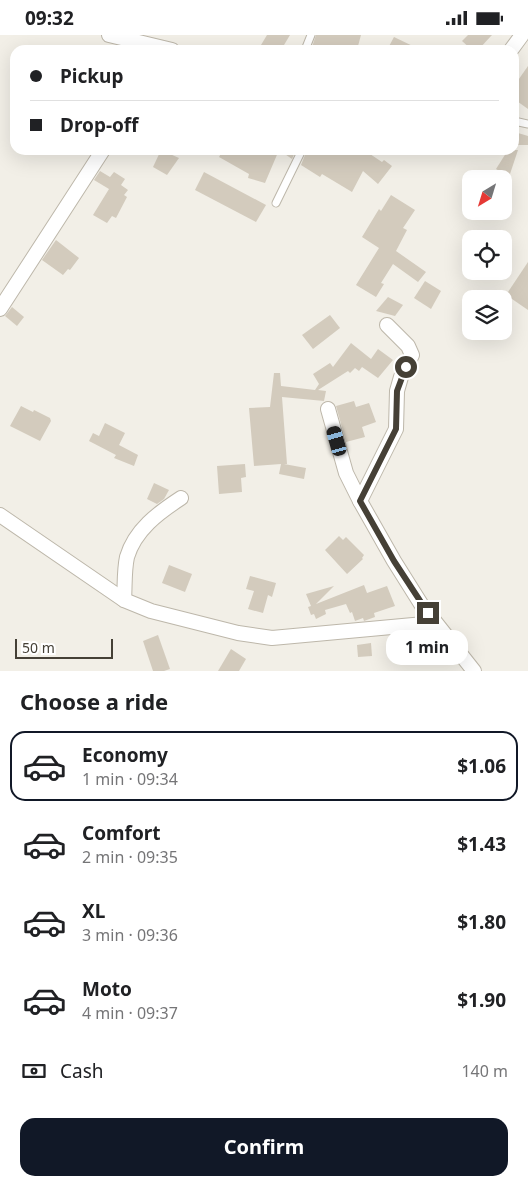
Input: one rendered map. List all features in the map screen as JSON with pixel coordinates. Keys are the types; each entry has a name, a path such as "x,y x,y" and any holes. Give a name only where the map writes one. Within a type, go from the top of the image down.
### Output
{"street":[{"path":"109,35 150,45"},
{"path":"0,309 100,155"},
{"path":"360,501 396,429 397,391 401,377 412,355 408,346 386,325"},
{"path":"328,409 346,473 360,501 394,561 435,623 474,671"},
{"path":"124,600 128,557 136,540 150,520 181,498"},
{"path":"0,515 124,600 151,611 230,631 272,638 435,623"}],"lane":[{"path":"276,203 300,155"}],"building":[{"path":"267,35 290,35 284,45 261,45"},
{"path":"316,35 361,35 358,45 313,45"},
{"path":"468,35 492,35 483,45 466,45 462,41"},
{"path":"394,37 411,45 390,45"},
{"path":"528,66 528,109 519,103 519,79"},
{"path":"519,133 528,136 528,145 519,145"},
{"path":"159,155 172,155 179,158 167,175 153,167"},
{"path":"220,155 277,155 265,183 248,178 249,174 219,157"},
{"path":"305,155 372,155 382,162 384,160 392,166 378,184 363,171 352,192 322,174 320,177 301,165"},
{"path":"505,155 516,155 511,170 496,169"},
{"path":"100,171 110,177 114,172 125,179 121,185 128,190 124,195 127,197 116,218 112,216 107,223 93,215 109,189 94,180"},
{"path":"204,172 266,205 256,222 195,190"},
{"path":"391,195 415,210 403,228 407,230 396,251 426,272 418,282 393,264 381,283 384,284 376,297 356,285 379,248 362,237 379,209 381,211"},
{"path":"56,240 79,258 70,270 68,269 63,275 42,260"},
{"path":"528,262 528,310 512,299 512,290 509,290"},
{"path":"425,281 441,291 431,309 414,298"},
{"path":"388,297 403,305 395,316 376,311"},
{"path":"12,307 24,317 17,326 5,316"},
{"path":"330,315 340,328 313,349 302,335"},
{"path":"351,343 371,359 378,349 393,360 378,378 362,367 359,371 355,368 350,373 348,371 318,390 326,391 324,401 282,397 287,464 284,464 306,468 304,479 279,474 281,464 254,466 249,408 270,407 274,373 280,373 281,386 315,390 319,384 313,374 330,363 333,367"},
{"path":"354,401 356,407 369,403 376,422 362,427 365,437 346,442 336,406"},
{"path":"21,406 50,418 51,421 40,441 10,426"},
{"path":"105,423 125,433 119,445 138,455 134,466 114,458 116,455 89,441 93,433 99,436"},
{"path":"245,464 246,477 241,478 242,492 219,494 217,466"},
{"path":"154,483 169,490 164,499 157,504 147,499"},
{"path":"339,536 343,540 346,537 364,555 363,559 347,574 325,550"},
{"path":"169,565 192,574 185,592 162,583"},
{"path":"250,576 276,583 272,597 268,595 263,613 248,609 254,591 246,589"},
{"path":"364,585 367,593 387,586 395,606 374,613 375,617 364,621 363,618 355,621 352,612 350,613 346,604 325,610 326,614 316,619 314,614 311,615 308,607 311,606 306,594 334,586 316,604"},
{"path":"158,635 170,669 164,671 153,671 143,641"},
{"path":"371,643 372,656 358,657 357,645"},
{"path":"231,649 246,659 239,671 218,671"}],"route":[{"path":"406,367 397,391 396,429 360,501 394,561 428,613"}]}
